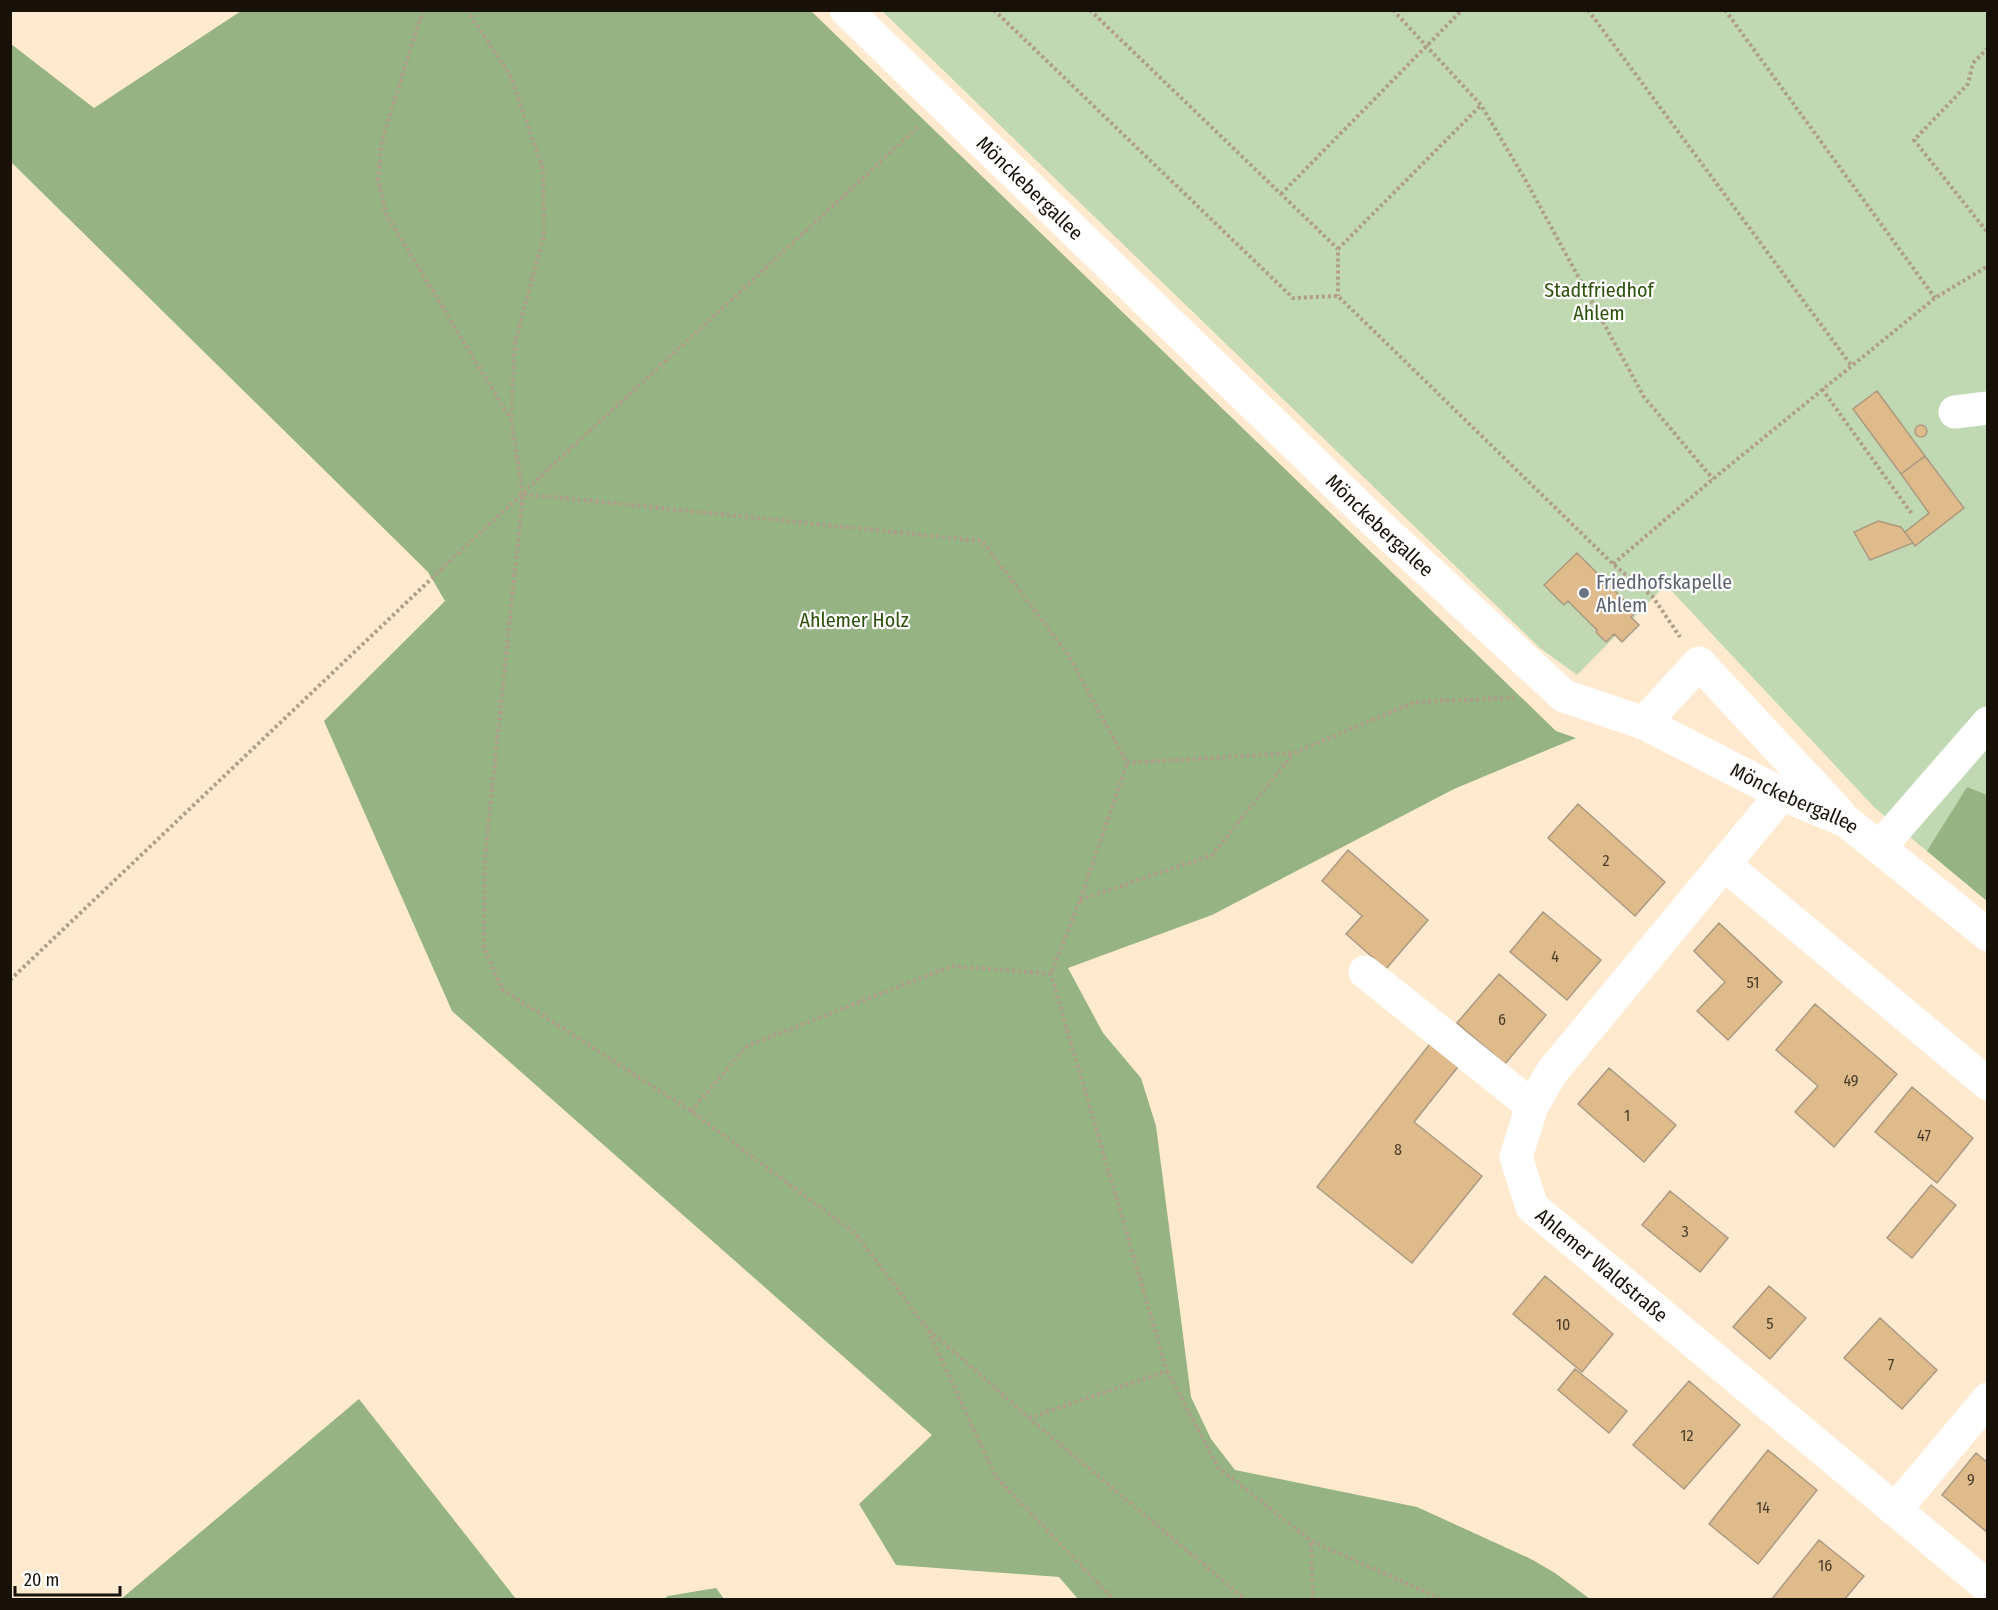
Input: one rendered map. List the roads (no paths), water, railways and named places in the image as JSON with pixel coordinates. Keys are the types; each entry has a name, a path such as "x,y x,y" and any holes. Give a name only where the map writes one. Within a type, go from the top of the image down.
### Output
{"street":[{"name":"Mönckebergallee","path":"846,10 1372,519 1564,696 1644,723 1782,794 1846,821 1988,935"},
{"path":"1955,412 1988,408"},
{"path":"1644,723 1699,663 1846,821"},
{"path":"1880,847 1988,723"},
{"name":"Ahlemer Waldstraße","path":"1782,794 1552,1072 1532,1107 1516,1157 1532,1207 1988,1587"},
{"path":"1725,865 1988,1083"},
{"path":"1365,972 1532,1107"},
{"path":"1895,1510 1988,1399"}],"place":[{"name":"Friedhofskapelle Ahlem","path":"1584,593"}],"park label":[{"name":"Stadtfriedhof Ahlem","path":"1599,302"},
{"name":"Ahlemer Holz","path":"854,620"}]}
